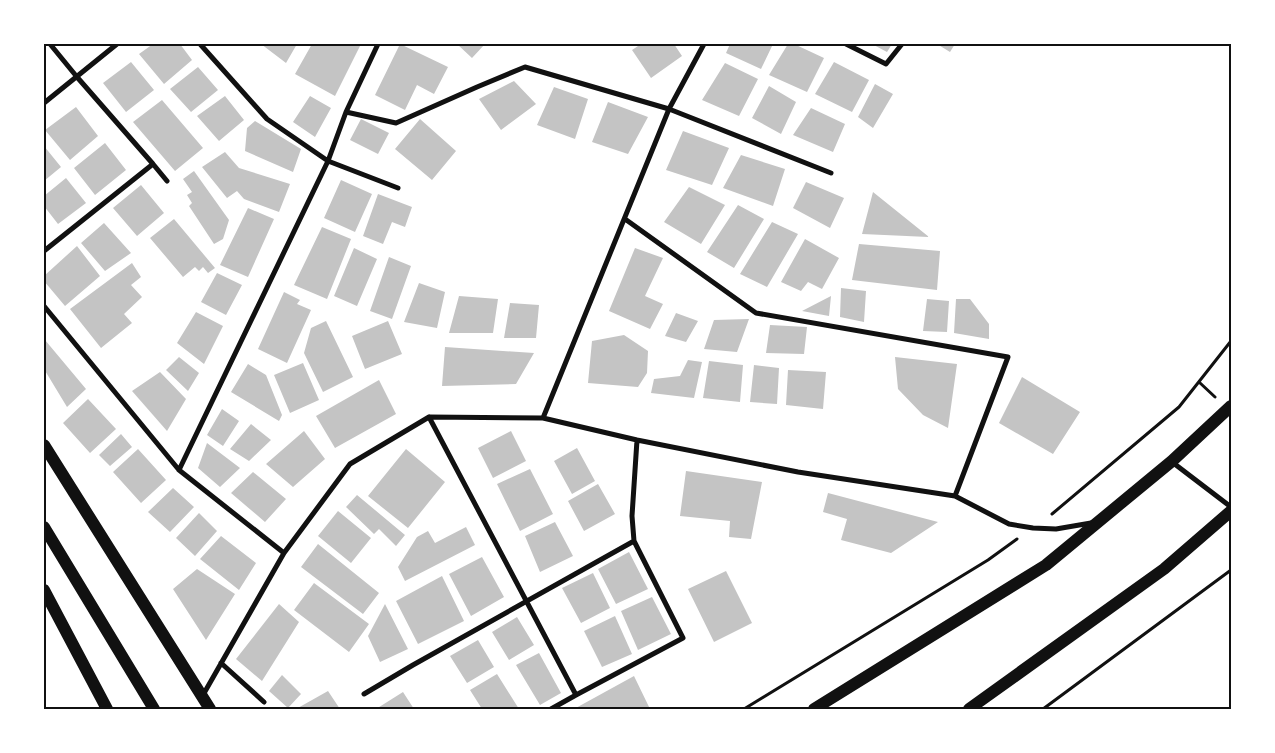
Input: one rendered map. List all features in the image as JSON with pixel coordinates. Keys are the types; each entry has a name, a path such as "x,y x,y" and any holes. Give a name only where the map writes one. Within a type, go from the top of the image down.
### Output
{"main road":[{"path":"814,709 1046,565 1172,461 1231,406"},
{"path":"44,446 203,695 210,709"},
{"path":"969,709 1164,569 1231,511"},
{"path":"44,527 154,709"},
{"path":"44,590 107,709"}],"street":[{"path":"50,44 167,181"},
{"path":"44,103 117,44"},
{"path":"200,44 267,120 328,161 398,188"},
{"path":"179,470 328,161 346,112 378,44"},
{"path":"543,418 669,109 704,44"},
{"path":"846,44 886,64 902,44"},
{"path":"346,112 396,123 526,67 669,109 831,173"},
{"path":"44,251 153,164"},
{"path":"625,219 756,313 1008,357 955,496"},
{"path":"44,306 179,470 284,553"},
{"path":"429,417 576,695"},
{"path":"203,695 284,553 350,464 429,417 543,418 637,440 798,472 955,496 1009,524 1056,529 1099,522"},
{"path":"551,709 683,638 634,541 632,516 637,440"},
{"path":"1172,461 1231,507"},
{"path":"364,694 634,541"},
{"path":"221,663 264,702"}],"path":[{"path":"1077,494 1179,407 1231,341"},
{"path":"744,709 988,560"},
{"path":"1043,709 1231,570"}],"building":[{"path":"153,44 180,44 192,60 164,84 139,54"},
{"path":"261,44 297,44 286,63"},
{"path":"312,44 361,44 335,96 295,74"},
{"path":"400,44 448,67 434,94 417,85 405,110 375,95"},
{"path":"457,44 485,44 472,58"},
{"path":"641,44 674,44 682,56 651,78 632,50"},
{"path":"730,44 773,44 761,69 726,53"},
{"path":"788,44 794,44 824,58 807,92 769,75"},
{"path":"872,44 892,44 887,52"},
{"path":"937,44 955,44 950,52"},
{"path":"131,62 154,90 126,112 103,83"},
{"path":"834,62 869,80 852,112 815,94"},
{"path":"725,63 758,79 739,116 702,100"},
{"path":"198,67 218,90 191,112 170,89"},
{"path":"514,81 536,104 501,130 479,99"},
{"path":"875,84 893,94 873,128 858,117"},
{"path":"769,86 796,102 781,134 752,118"},
{"path":"554,87 588,99 575,139 537,125"},
{"path":"225,96 244,120 219,141 197,116"},
{"path":"310,96 331,108 315,137 293,122"},
{"path":"162,100 203,148 175,171 133,122"},
{"path":"608,102 648,117 628,154 592,142"},
{"path":"76,107 98,136 70,160 45,130"},
{"path":"811,108 845,124 833,152 793,135"},
{"path":"361,119 389,133 378,154 350,140"},
{"path":"420,119 456,151 432,180 395,149"},
{"path":"255,121 301,149 293,172 245,151 247,128"},
{"path":"683,131 729,148 712,185 666,170"},
{"path":"105,143 126,170 95,195 74,168"},
{"path":"44,146 61,167 44,181"},
{"path":"225,152 239,168 290,184 279,212 244,199 237,191 227,198 202,167"},
{"path":"741,155 785,169 773,206 723,188"},
{"path":"194,171 229,220 223,239 214,244 189,206 192,203 187,195 192,192 183,179"},
{"path":"66,178 86,203 58,224 44,206 44,196"},
{"path":"341,180 372,194 355,232 324,218"},
{"path":"806,182 844,198 830,228 793,208"},
{"path":"141,185 164,213 137,236 113,208"},
{"path":"689,187 725,205 701,244 664,222"},
{"path":"873,192 929,237 862,234"},
{"path":"378,194 412,207 405,227 392,222 383,244 363,236"},
{"path":"738,205 764,219 734,268 707,252"},
{"path":"248,208 274,219 248,277 220,265"},
{"path":"174,219 215,268 208,273 203,267 199,271 195,267 183,277 150,238"},
{"path":"772,222 798,234 767,287 740,274"},
{"path":"104,223 131,253 105,271 81,243"},
{"path":"322,227 351,239 327,299 294,285"},
{"path":"805,239 839,258 822,289 808,282 801,291 781,282"},
{"path":"859,244 940,251 937,290 852,280"},
{"path":"77,246 100,276 65,306 44,281 44,276"},
{"path":"354,248 377,259 357,306 334,296"},
{"path":"635,248 663,258 645,296 663,304 650,329 609,311"},
{"path":"389,257 411,266 392,319 370,311"},
{"path":"132,263 141,277 131,285 142,297 124,314 132,323 101,348 70,309"},
{"path":"217,273 242,285 226,315 201,302"},
{"path":"419,283 445,292 437,328 404,322"},
{"path":"841,288 866,291 864,322 840,317"},
{"path":"284,292 300,300 297,304 311,310 287,363 258,349"},
{"path":"459,296 498,299 493,333 449,333"},
{"path":"831,296 829,316 802,311"},
{"path":"927,299 949,301 947,332 923,331"},
{"path":"956,299 970,299 989,324 989,339 954,333"},
{"path":"510,303 539,305 536,338 504,338"},
{"path":"196,312 223,326 204,364 177,343"},
{"path":"676,313 698,321 686,342 665,336"},
{"path":"749,319 737,352 704,349 714,320"},
{"path":"326,321 353,377 323,392 304,353 311,328"},
{"path":"388,321 402,354 365,369 352,336"},
{"path":"770,325 807,327 804,354 766,353"},
{"path":"624,335 648,351 647,373 638,387 588,383 592,341"},
{"path":"45,340 86,389 67,407 44,369"},
{"path":"445,347 534,353 516,384 442,386"},
{"path":"179,357 199,373 188,391 166,370"},
{"path":"895,357 957,364 948,428 923,415 898,389"},
{"path":"688,360 702,362 694,398 651,393 654,379 680,376"},
{"path":"709,361 743,365 740,402 703,398"},
{"path":"303,363 319,400 290,413 274,375"},
{"path":"248,364 266,375 282,415 279,421 231,392"},
{"path":"754,365 779,368 777,404 750,402"},
{"path":"788,370 826,372 823,409 786,405"},
{"path":"160,372 186,399 167,431 132,391"},
{"path":"1022,377 1080,412 1053,454 999,423"},
{"path":"379,380 396,414 335,448 316,416"},
{"path":"88,399 116,429 90,453 63,423"},
{"path":"222,409 239,421 223,446 207,435"},
{"path":"251,424 271,440 249,461 230,449"},
{"path":"304,431 325,459 293,487 266,464"},
{"path":"511,431 526,461 493,478 478,448"},
{"path":"121,434 132,447 110,466 99,455"},
{"path":"207,443 240,468 220,487 198,468"},
{"path":"577,448 595,481 572,494 554,461"},
{"path":"138,449 166,480 141,503 113,472"},
{"path":"406,449 445,482 408,528 368,496"},
{"path":"530,469 553,514 520,531 497,484"},
{"path":"686,471 762,482 751,539 729,537 730,521 680,516"},
{"path":"253,472 286,499 265,522 231,493"},
{"path":"598,484 615,514 584,531 568,501"},
{"path":"173,488 194,507 170,532 148,512"},
{"path":"828,493 938,522 891,553 841,540 847,519 823,512"},
{"path":"357,495 405,535 396,546 379,529 374,534 346,507"},
{"path":"338,511 371,538 351,563 318,536"},
{"path":"199,513 217,531 195,556 176,538"},
{"path":"555,522 573,556 540,572 525,536"},
{"path":"466,527 475,545 405,581 398,567 417,537 428,531 435,543"},
{"path":"221,536 256,563 239,590 200,559"},
{"path":"318,544 379,593 363,614 301,567"},
{"path":"629,552 648,589 616,604 598,569"},
{"path":"482,557 504,597 471,616 449,574"},
{"path":"197,569 235,594 206,640 173,589"},
{"path":"726,571 752,623 714,642 688,589"},
{"path":"593,573 610,608 581,623 562,588"},
{"path":"442,576 464,621 418,644 396,601"},
{"path":"314,583 369,624 349,652 294,610"},
{"path":"652,597 671,634 638,650 621,611"},
{"path":"279,604 299,622 262,681 236,659"},
{"path":"385,604 408,649 380,662 368,636"},
{"path":"615,616 632,654 602,667 584,631"},
{"path":"517,617 534,645 509,660 492,632"},
{"path":"478,640 494,667 467,683 450,656"},
{"path":"539,653 561,693 540,705 516,665"},
{"path":"497,674 519,709 482,709 470,690"},
{"path":"282,675 301,694 288,708 269,691"},
{"path":"634,676 650,709 574,709"},
{"path":"328,691 340,709 296,709"},
{"path":"403,692 414,709 376,709"}]}
